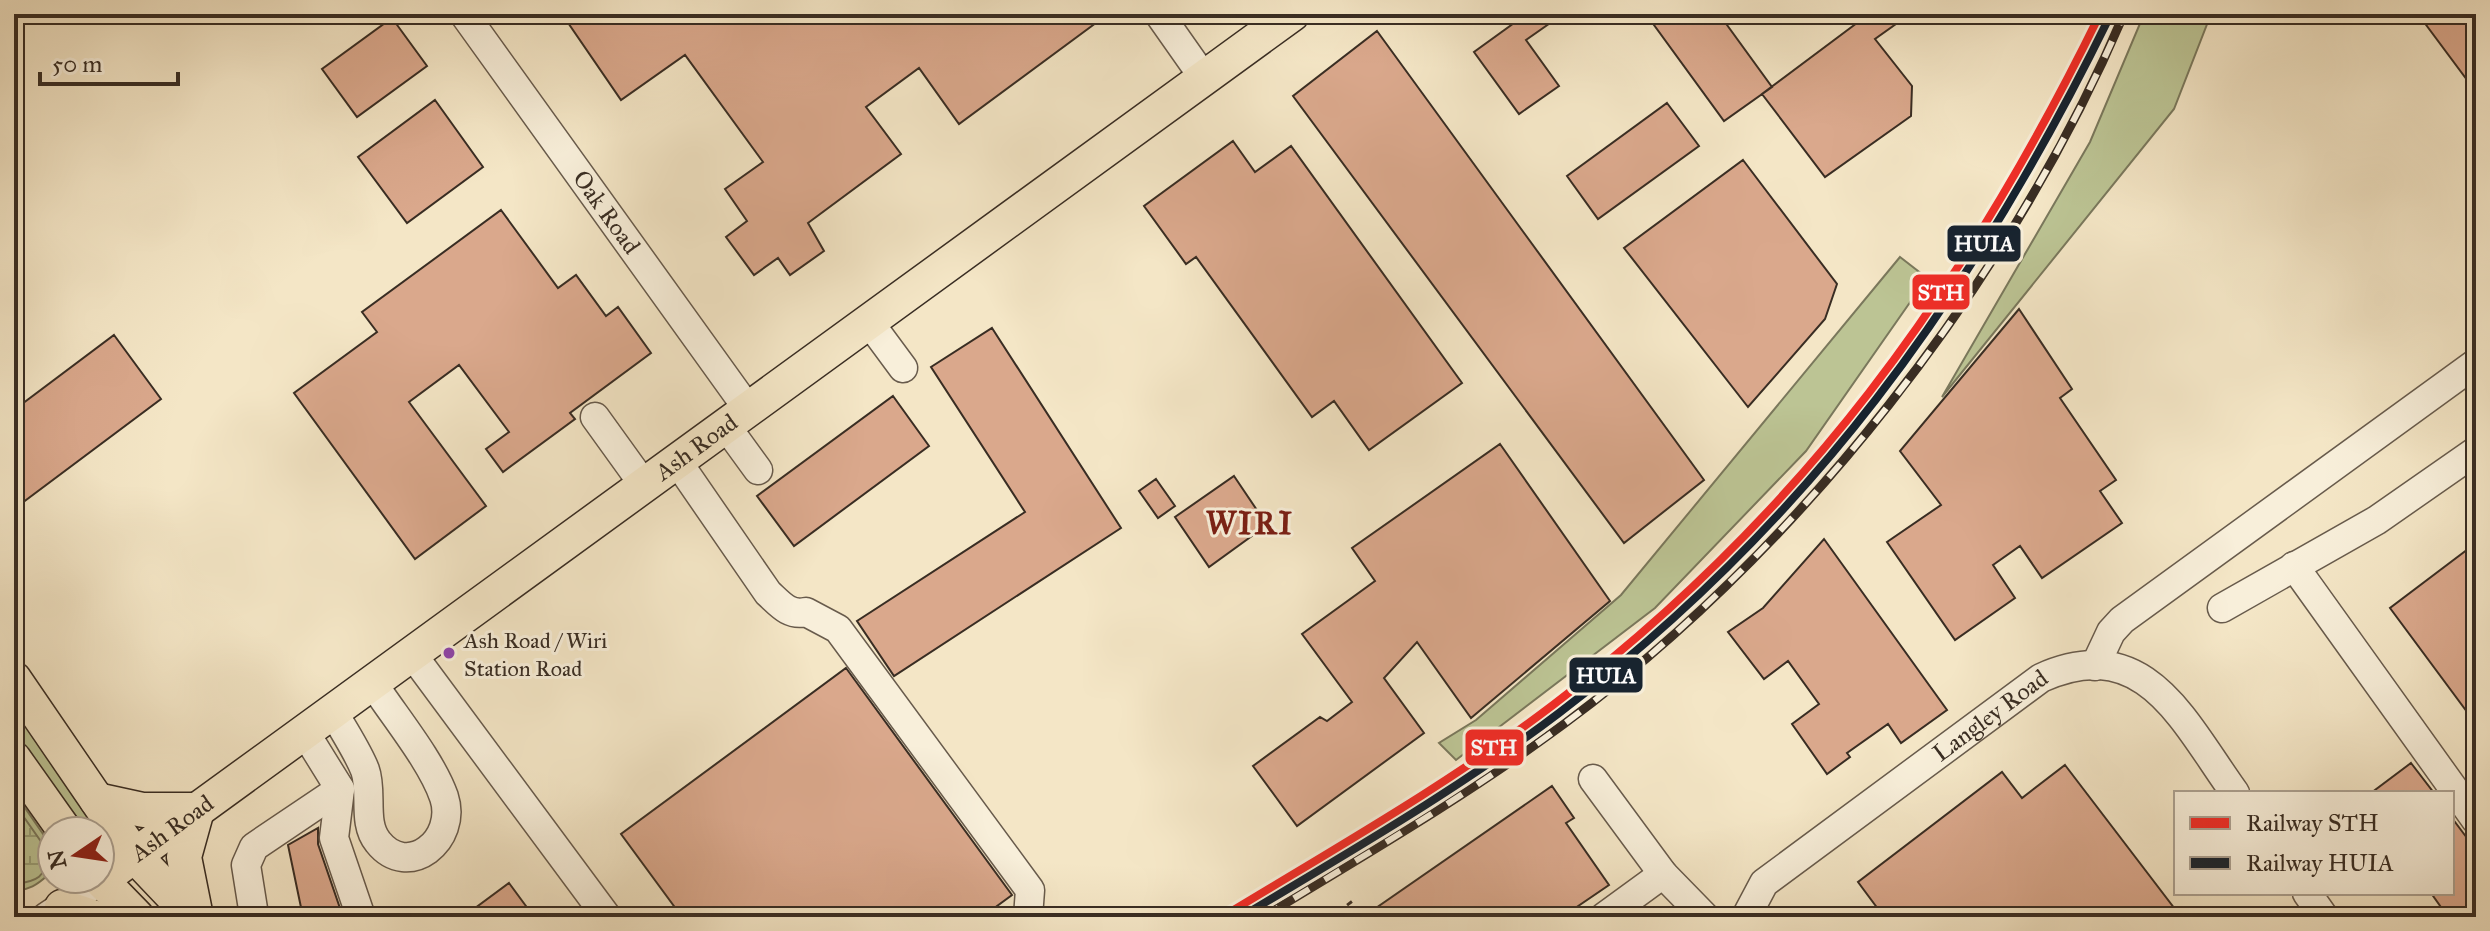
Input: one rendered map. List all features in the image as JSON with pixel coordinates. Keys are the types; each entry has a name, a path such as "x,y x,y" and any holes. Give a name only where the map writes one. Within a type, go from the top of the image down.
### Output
{"main road":[{"name":"Ash Road","path":"116,869 1292,14"},
{"path":"18,694 135,856 194,917"},
{"path":"14,759 54,815"},
{"path":"97,800 143,810 197,810 184,857 194,917"},
{"path":"115,895 137,917"}],"street":[{"name":"Oak Road","path":"464,14 737,417 758,470"},
{"path":"1159,14 1204,78"},
{"path":"869,322 903,368"},
{"path":"2095,666 2111,632 2122,620 2476,363"},
{"path":"595,417 644,485"},
{"path":"2222,608 2377,520 2476,451"},
{"path":"677,461 768,593 786,609 797,614 806,612 838,629 1030,890 1028,917"},
{"path":"2294,566 2476,820"},
{"path":"412,654 607,917"},
{"name":"Langley Road","path":"1746,917 1764,883 2041,678 2068,666 2132,671 2163,693 2234,791"},
{"path":"333,711 366,773 375,839 389,854 406,858 434,846 446,829 444,799 372,682"},
{"path":"304,731 340,789 334,838 361,917"},
{"path":"1593,779 1663,874 1705,917"},
{"path":"253,909 246,865 254,847 340,789"},
{"path":"1604,917 1663,874"},
{"path":"67,914 85,895"},
{"path":"2308,895 2324,917"}],"path":[{"path":"1331,917 1354,900"}],"green space":[{"path":"2144,14 2211,14 2174,109 1942,397 2090,142"},
{"path":"1900,257 1927,278 1806,451 1655,608 1456,760 1439,743 1476,720 1621,595"},
{"path":"20,722 45,745 70,776 94,815 75,815 24,752 15,729"},
{"path":"14,792 36,824 36,884 24,889 14,888"},
{"path":"14,803 36,834 36,879 14,884"}],"building":[{"path":"562,14 1108,14 959,124 919,68 866,107 901,154 808,223 824,251 790,275 778,258 754,275 726,237 747,221 725,189 763,162 685,55 621,100"},
{"path":"1507,14 1563,14 1526,40 1559,86 1519,114 1474,52 1514,23"},
{"path":"1646,14 1719,14 1772,87 1724,121"},
{"path":"1869,14 1910,14 1875,39 1912,86 1911,116 1825,177 1762,94"},
{"path":"2418,14 2476,14 2476,92"},
{"path":"392,18 427,66 357,117 322,69"},
{"path":"1377,31 1704,480 1624,543 1293,96"},
{"path":"435,100 483,167 407,223 358,157"},
{"path":"1667,103 1699,146 1598,219 1567,176"},
{"path":"1233,141 1255,172 1291,146 1462,383 1369,450 1334,401 1312,417 1196,257 1186,264 1144,206"},
{"path":"1743,160 1837,284 1825,319 1748,407 1624,248"},
{"path":"501,210 558,288 576,275 606,316 618,307 651,353 570,413 575,419 503,472 486,449 509,432 459,365 409,402 486,506 415,559 294,393 377,332 362,312"},
{"path":"2019,309 2072,389 2060,398 2116,480 2100,491 2122,523 2042,578 2020,546 1993,565 2015,598 1955,640 1887,542 1941,505 1900,451"},
{"path":"992,328 1121,528 894,676 857,621 1025,512 931,367"},
{"path":"114,335 161,399 14,509 14,452 23,446 14,434 14,410"},
{"path":"893,396 929,446 794,546 757,496"},
{"path":"1500,444 1610,601 1471,718 1417,642 1384,678 1424,733 1297,826 1253,766 1320,717 1327,721 1352,702 1302,634 1375,581 1352,548"},
{"path":"1234,476 1267,525 1209,567 1175,517"},
{"path":"1156,479 1175,506 1158,518 1139,491"},
{"path":"1824,539 1947,710 1901,743 1888,724 1847,753 1850,757 1827,774 1792,724 1819,704 1788,661 1764,679 1728,632 1763,608"},
{"path":"2476,543 2476,724 2390,608"},
{"path":"846,668 1012,895 982,917 682,917 621,834"},
{"path":"2411,763 2432,791 2374,791"},
{"path":"2065,765 2181,917 1884,917 1858,882 2002,772 2022,798"},
{"path":"1552,786 1574,818 1566,823 1609,885 1562,917 1363,917"},
{"path":"2454,821 2476,850 2476,917 2448,917 2432,895 2454,895"},
{"path":"318,828 318,844 343,917 303,917 288,845"},
{"path":"509,883 534,917 463,917"}],"railway":[{"path":"1263,917 1453,800 1564,724 1651,655 1734,577 1814,494 1889,405 1958,311 2021,214 2077,115 2124,14"}],"rail line":[{"name":"STH","path":"1222,917 1390,815 1514,734 1642,632 1724,556 1800,477 1869,393 1933,305 1992,213 2048,116 2100,14"},
{"name":"HUIA","path":"1241,917 1403,819 1521,741 1649,640 1731,564 1806,484 1876,399 1940,311 2000,218 2109,18"}],"place":[{"name":"Ash Road / Wiri Station Road","path":"449,653"}],"district":[{"name":"WIRI","path":"1250,523"}]}
